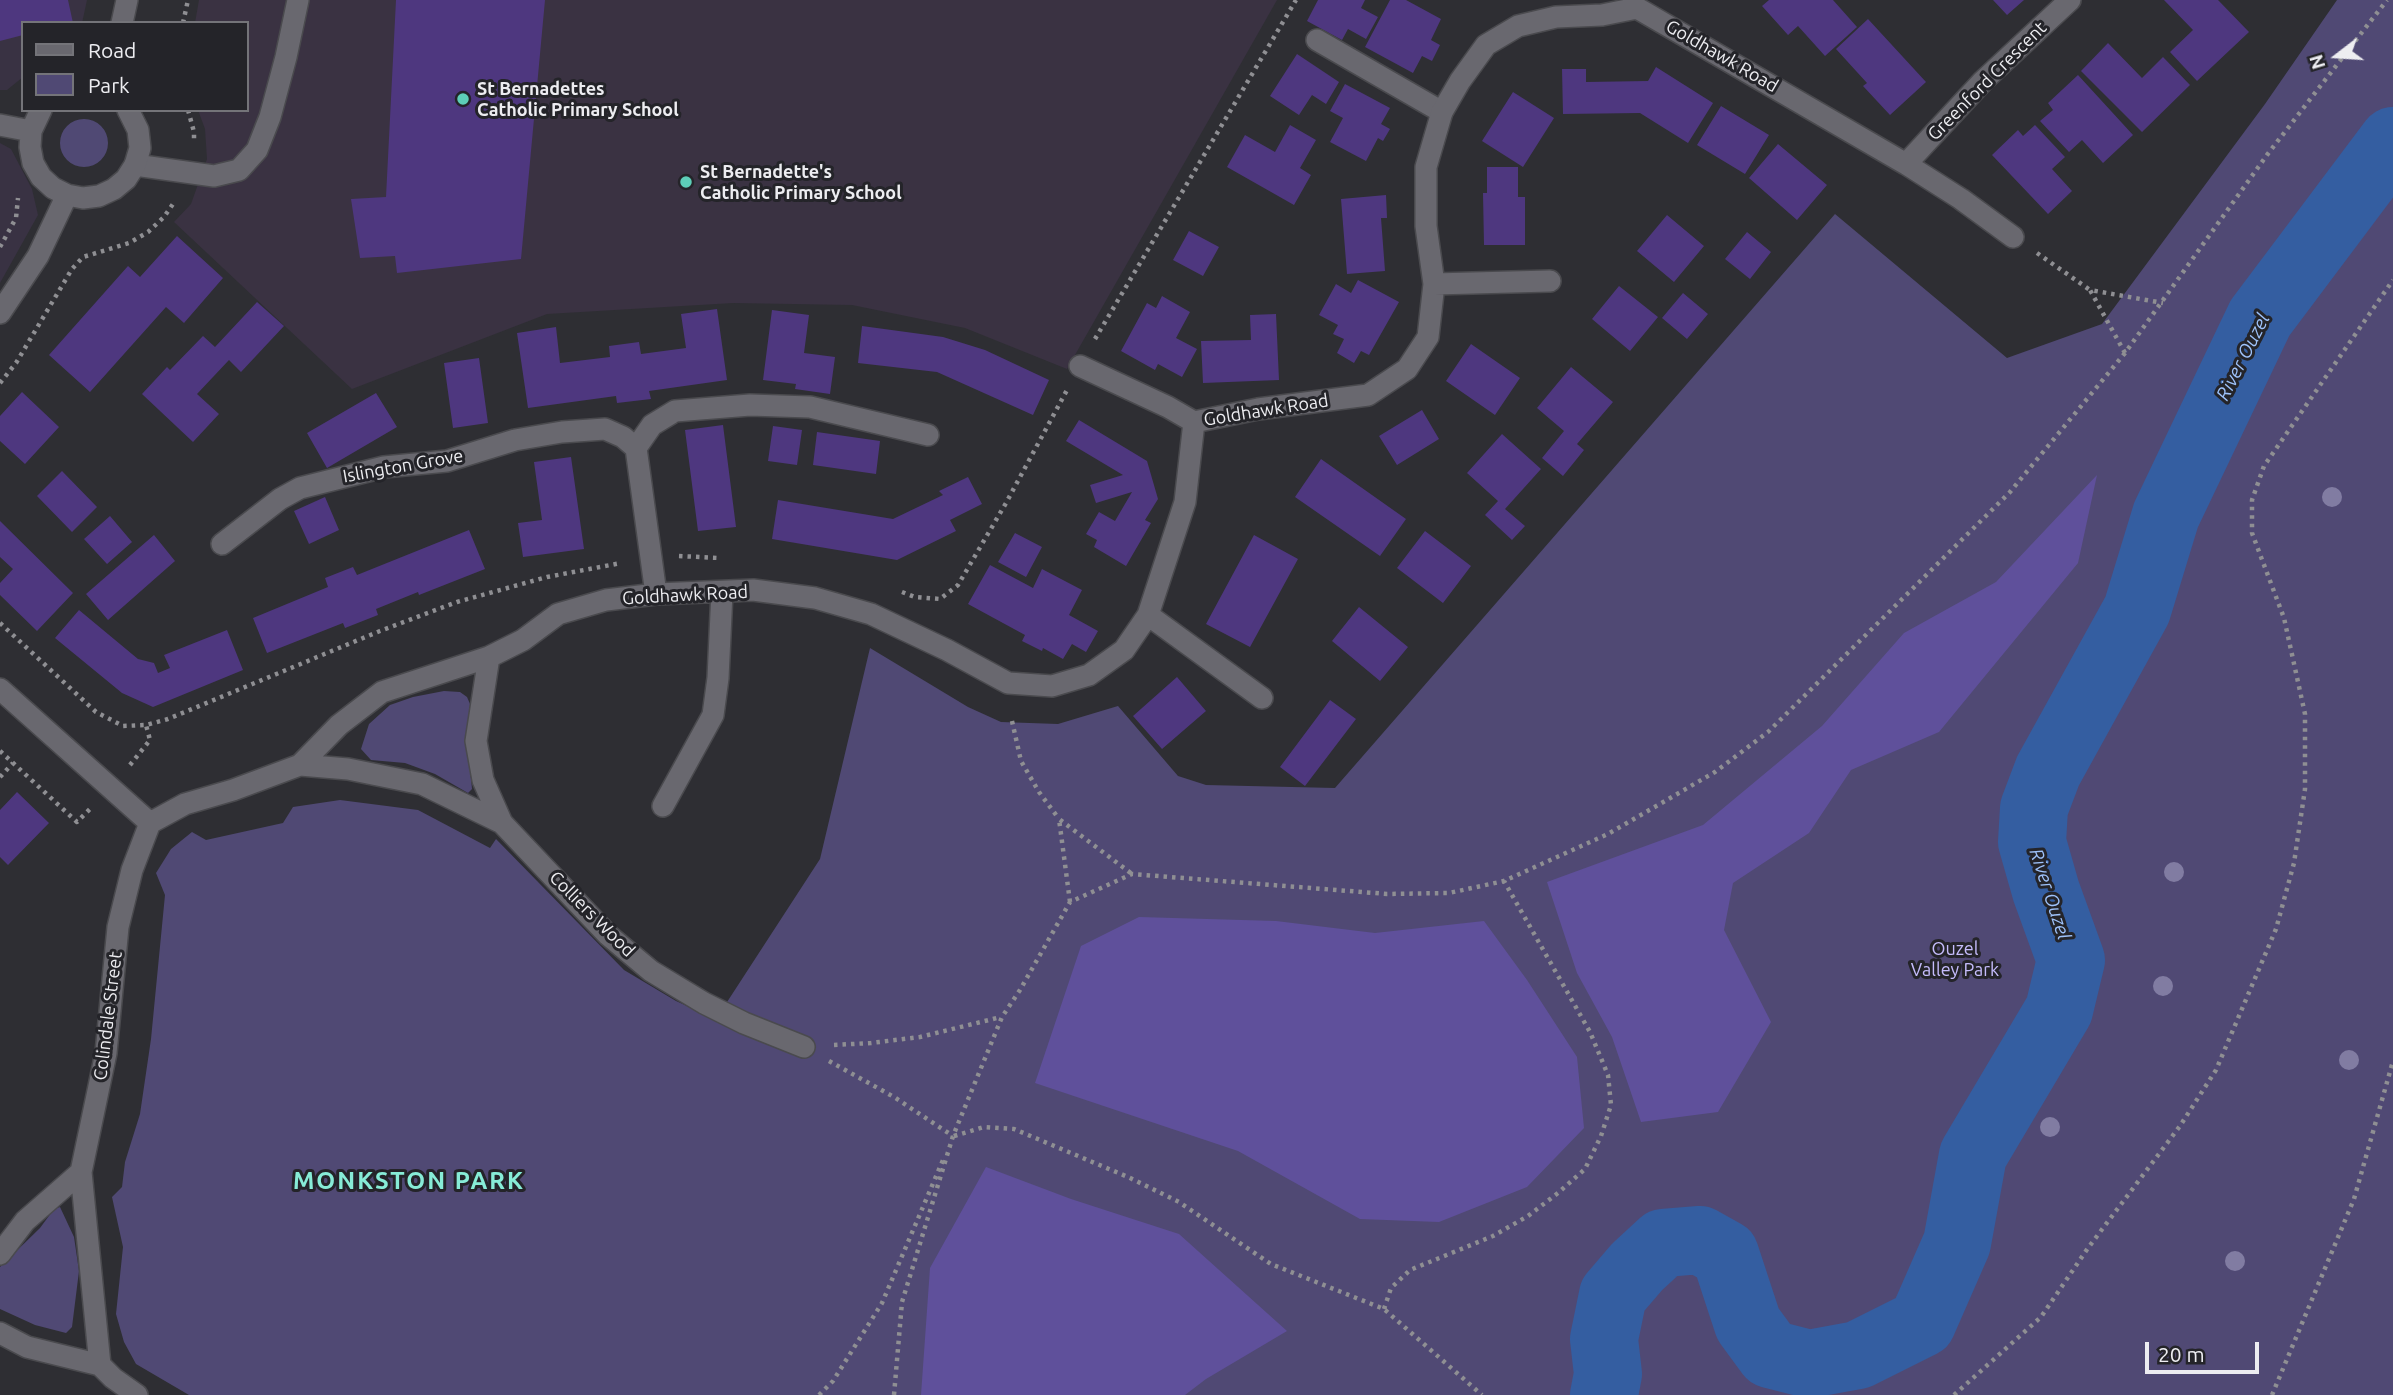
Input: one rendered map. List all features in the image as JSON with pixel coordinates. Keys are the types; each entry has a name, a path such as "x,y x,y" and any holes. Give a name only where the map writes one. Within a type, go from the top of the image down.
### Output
{"street":[{"path":"122,21 127,0"},
{"path":"135,165 214,176 239,170 257,150 274,105 298,0"},
{"name":"Greenford Crescent","path":"1906,164 1983,81 2070,0"},
{"name":"Goldhawk Road","path":"1080,366 1194,422 1368,395 1407,369 1428,337 1434,284 1426,226 1426,167 1443,112 1460,80 1486,45 1518,26 1556,17 1602,15 1641,4 1906,164 2013,237"},
{"path":"1317,40 1443,112"},
{"path":"40,112 31,131 33,163 41,177 53,188 67,195 83,198 114,190 126,179 135,165 139,148 138,130 129,112"},
{"path":"0,125 31,131"},
{"path":"0,313 37,256 67,195"},
{"path":"1434,284 1550,281"},
{"path":"656,594 636,448 652,425 675,411 750,405 810,407 928,435"},
{"name":"Goldhawk Road","path":"150,823 185,804 233,790 300,765 339,724 382,692 489,657 523,640 558,614 606,600 656,594 753,590 815,598 870,614 947,650 1007,683 1052,686 1089,675 1124,650 1148,615 1185,502 1194,422"},
{"name":"Islington Grove","path":"222,544 280,499 300,488 384,467 447,461 515,440 562,432 604,429 623,437 636,448"},
{"path":"663,806 713,715 718,678 722,592"},
{"path":"1148,615 1262,698"},
{"name":"Colliers Wood","path":"489,657 477,741 483,780 502,823 608,935 651,971 734,1018 804,1047"},
{"path":"0,689 150,823"},
{"name":"Colliers Wood","path":"300,765 348,769 422,784 502,823"},
{"name":"Colindale Street","path":"100,1365 82,1172 106,1053 118,927 132,870 150,823"},
{"path":"0,1254 25,1221 82,1172"},
{"path":"0,1333 27,1346 100,1365 137,1395"}],"path":[{"path":"183,21 188,0"},
{"path":"894,590 915,597 940,600 958,585 1080,366 1296,0"},
{"path":"1070,902 1132,874 1387,894 1449,893 1504,881 1608,834 1716,772 1768,732 2010,492 2125,353 2267,155 2387,0"},
{"path":"0,383 16,363 72,269 83,257 129,243 148,232 164,217 175,201 194,149 194,132 189,112"},
{"path":"0,247 16,218 19,201 15,191"},
{"path":"2013,237 2090,290 2163,303"},
{"path":"1954,1395 2041,1317 2088,1248 2180,1126 2216,1070 2276,929 2294,863 2305,789 2305,714 2284,618 2252,533 2252,500 2264,467 2393,280"},
{"path":"2090,290 2125,353"},
{"path":"0,623 96,712 123,726 146,725 168,719 320,655 457,602 547,577 652,559 685,556 730,559"},
{"path":"1012,720 1021,761 1059,819 1132,874"},
{"path":"0,777 13,763"},
{"path":"819,1395 833,1381 883,1303 1002,1017 1070,902 1059,819"},
{"path":"1384,1309 1391,1288 1410,1270 1493,1236 1528,1216 1585,1169 1601,1136 1611,1105 1608,1075 1590,1032 1504,881"},
{"path":"804,1047 871,1044 920,1037 1002,1017"},
{"path":"804,1047 894,1097 953,1136 984,1127 1014,1129 1128,1177 1179,1202 1271,1264 1384,1309 1482,1395"},
{"path":"2272,1395 2354,1199 2393,1061"},
{"path":"894,1395 902,1302 953,1136"}],"shaded area":[{"path":"0,0 87,0 82,21 21,21 21,79 7,90 0,90"},
{"name":"St Bernadette's Catholic Primary School","path":"199,0 1277,0 1067,369 965,328 852,305 733,303 547,314 352,389 174,222 191,204 207,159 205,129 199,112 248,112 248,21 195,21"},
{"path":"0,143 11,149 32,189 38,215 0,283"},
{"path":"2097,475 2078,563 1939,732 1851,770 1809,833 1733,883 1724,930 1771,1022 1718,1112 1641,1122 1612,1037 1577,973 1547,882 1703,825 1822,726 1904,633 1996,582"},
{"path":"1139,917 1276,921 1375,933 1484,921 1527,980 1577,1057 1584,1128 1527,1187 1439,1222 1360,1219 1238,1151 1035,1083 1081,946"},
{"path":"986,1167 1071,1199 1179,1234 1287,1331 1206,1379 1185,1395 921,1395 930,1268"}],"green space":[{"name":"Ouzel Valley Park","path":"2337,0 2393,0 2393,1395 189,1395 136,1364 124,1342 116,1314 123,1247 112,1197 122,1187 125,1162 140,1114 151,1039 165,895 156,873 171,849 192,832 206,840 283,823 293,807 340,800 418,810 490,848 496,839 624,970 676,1001 716,1019 820,859 870,648 968,707 1001,722 1058,724 1118,706 1178,776 1206,785 1335,788 1835,214 2007,358 2102,324 2265,104"},
{"path":"84,119 101,126 108,143 101,160 84,167 67,160 60,143 67,126"},
{"path":"444,691 460,692 467,697 470,704 467,737 472,789 468,793 435,774 405,763 371,760 361,749 369,724 390,705"},
{"path":"60,1207 74,1237 79,1271 72,1327 66,1333 35,1325 0,1309 0,1267 40,1228 54,1209"}],"building":[{"path":"0,0 68,0 73,21 21,21 21,36 0,41"},
{"name":"St Bernadettes Catholic Primary School","path":"396,0 545,0 521,259 397,273 395,256 360,258 351,199 386,197"},
{"path":"1318,0 1365,0 1361,8 1378,17 1366,39 1348,29 1342,40 1307,21"},
{"path":"1390,0 1406,0 1441,19 1431,40 1440,45 1432,61 1422,56 1413,73 1365,47"},
{"path":"1769,0 1833,0 1857,27 1825,56 1798,26 1788,35 1762,6"},
{"path":"1993,0 2024,0 2007,15"},
{"path":"2164,0 2218,0 2249,32 2197,81 2170,52 2193,30"},
{"path":"1868,19 1926,82 1890,115 1863,86 1867,83 1836,49"},
{"path":"2108,43 2142,78 2163,57 2190,85 2142,132 2081,71"},
{"path":"1297,54 1339,82 1326,104 1312,95 1299,115 1270,96"},
{"path":"1656,67 1713,103 1688,143 1640,113 1563,114 1562,69 1586,69 1586,82 1648,81"},
{"path":"2078,75 2133,135 2103,163 2082,140 2069,152 2040,121 2053,110 2048,103"},
{"path":"1345,84 1390,108 1381,124 1390,129 1383,141 1378,138 1366,161 1330,142 1343,118 1330,111"},
{"path":"1513,92 1554,118 1523,167 1482,141"},
{"path":"1721,106 1769,135 1745,174 1697,145"},
{"path":"1290,125 1316,140 1300,168 1311,175 1294,205 1227,167 1245,135 1275,152"},
{"path":"2035,125 2065,157 2052,169 2072,191 2048,214 1992,155 2018,130 2023,136"},
{"path":"1778,144 1827,185 1797,220 1749,178"},
{"path":"1487,167 1518,167 1518,197 1525,197 1525,245 1484,245 1483,193 1487,193"},
{"path":"1386,195 1387,218 1381,218 1385,271 1347,274 1341,199"},
{"path":"1667,215 1704,246 1674,282 1637,251"},
{"path":"1189,231 1219,247 1203,276 1173,260"},
{"path":"1747,232 1771,252 1750,279 1725,259"},
{"path":"177,236 223,278 184,323 166,307 90,392 49,355 128,266 140,277"},
{"path":"1358,280 1399,302 1369,355 1361,351 1354,363 1337,353 1344,339 1333,334 1338,325 1319,315 1336,284 1351,293"},
{"path":"1619,286 1658,317 1630,351 1592,319"},
{"path":"1683,293 1708,314 1687,339 1662,318"},
{"path":"1162,296 1190,312 1176,338 1197,349 1182,377 1158,364 1155,370 1121,351 1147,303 1156,308"},
{"path":"257,302 284,326 241,372 229,360 197,394 219,414 193,442 142,394 167,367 170,370 203,336 215,347"},
{"path":"717,309 727,380 649,391 651,399 617,403 616,396 528,408 517,333 556,327 560,363 610,357 609,346 639,342 641,354 686,348 681,314"},
{"path":"772,310 809,315 804,353 835,357 830,394 795,389 796,384 763,380"},
{"path":"1276,314 1279,380 1203,383 1201,341 1251,340 1250,315"},
{"path":"862,326 943,337 985,350 1049,380 1033,415 937,372 858,363"},
{"path":"1471,344 1520,378 1495,415 1446,381"},
{"path":"479,358 488,423 453,428 444,363"},
{"path":"1571,367 1613,402 1577,444 1584,450 1563,476 1542,458 1564,431 1537,408"},
{"path":"22,392 59,427 25,464 0,441 0,416"},
{"path":"376,393 397,427 327,468 307,433"},
{"path":"1422,410 1439,439 1397,465 1379,436"},
{"path":"1079,420 1147,461 1158,499 1145,520 1151,523 1126,566 1094,547 1097,540 1086,534 1099,512 1115,521 1132,492 1096,503 1090,485 1123,475 1066,441"},
{"path":"723,425 736,527 698,531 685,430"},
{"path":"773,426 802,430 797,465 768,461"},
{"path":"817,432 880,441 876,474 813,465"},
{"path":"1502,434 1541,469 1505,509 1525,526 1512,540 1485,515 1498,501 1467,473"},
{"path":"571,457 584,549 523,557 518,523 542,520 534,462"},
{"path":"1321,459 1406,519 1380,556 1295,497"},
{"path":"62,471 97,507 72,532 37,496"},
{"path":"968,477 982,504 950,520 956,531 897,560 772,539 778,500 893,519 943,495 939,491"},
{"path":"325,497 339,530 309,544 294,511"},
{"path":"110,516 132,542 107,564 84,539"},
{"path":"0,521 73,593 37,631 0,595 0,583 13,569 0,557"},
{"path":"469,530 485,569 376,609 378,615 345,628 343,623 267,653 253,618 328,587 325,578 353,567 357,575"},
{"path":"1425,531 1471,566 1443,603 1397,568"},
{"path":"1015,533 1042,547 1026,577 998,562"},
{"path":"154,535 175,561 108,620 86,594"},
{"path":"1254,535 1298,559 1250,647 1206,624"},
{"path":"990,565 1033,588 1042,569 1082,590 1069,615 1098,631 1086,652 1072,644 1063,659 1043,648 1042,651 1022,641 1025,635 968,604"},
{"path":"1359,607 1408,647 1380,681 1332,641"},
{"path":"79,610 138,659 154,663 158,673 170,668 164,655 227,630 243,670 153,707 122,693 55,638"},
{"path":"1177,677 1206,711 1162,749 1133,716"},
{"path":"1330,700 1356,719 1305,786 1280,767"},
{"path":"17,792 49,823 8,865 0,857 0,810"}],"waterway":[{"name":"River Ouzel","path":"1604,1395 1608,1374 1604,1339 1613,1295 1637,1267 1663,1243 1700,1240 1725,1254 1748,1324 1770,1354 1809,1364 1858,1355 1922,1323 1957,1243 1973,1155 2059,1010 2071,960 2032,842 2034,808 2048,771 2137,610 2166,515 2260,318 2393,141"}],"place":[{"name":"St Bernadettes Catholic Primary School","path":"463,99"},
{"name":"St Bernadette's Catholic Primary School","path":"686,182"}],"district":[{"name":"MONKSTON PARK","path":"409,1181"}]}
